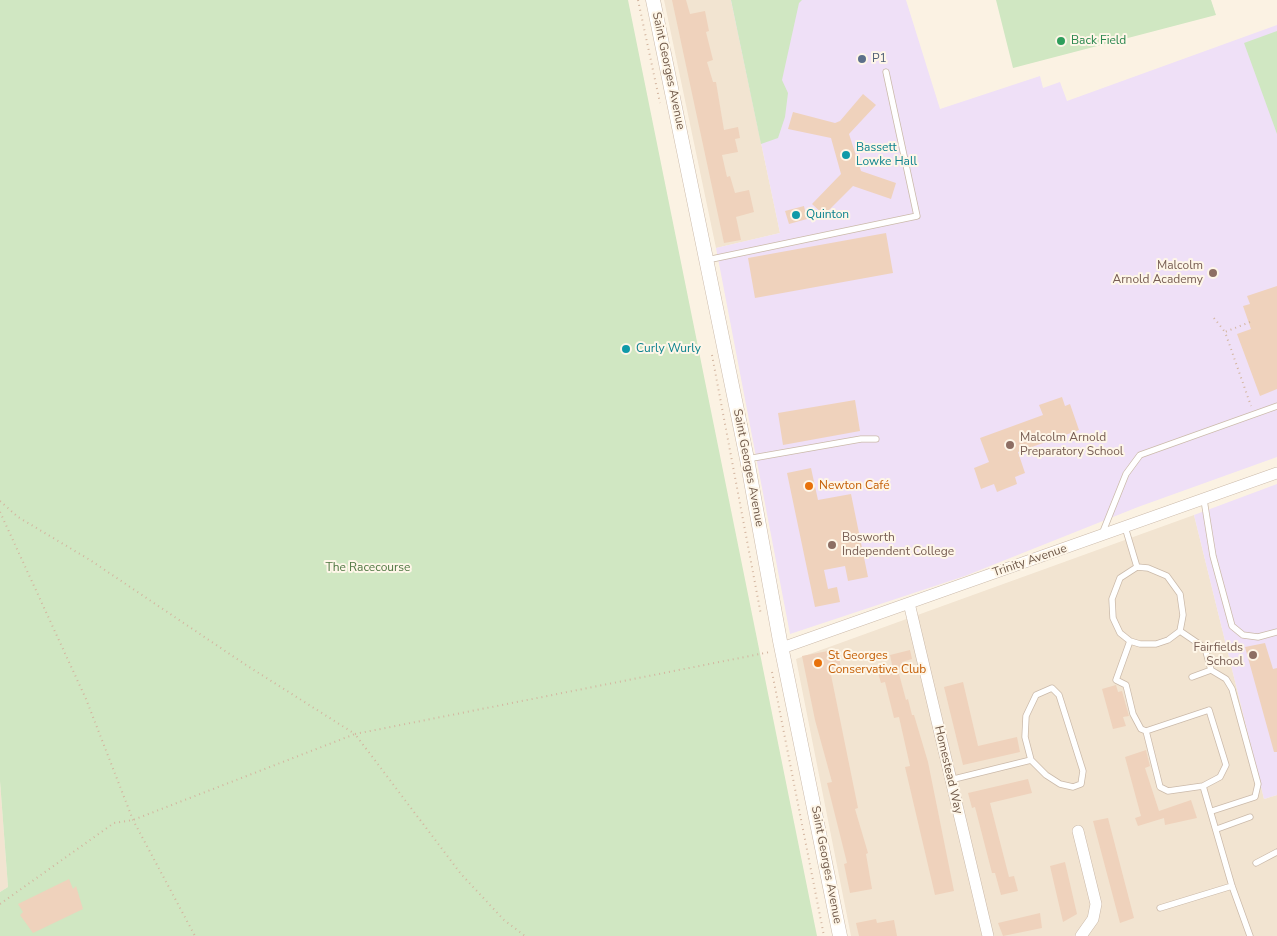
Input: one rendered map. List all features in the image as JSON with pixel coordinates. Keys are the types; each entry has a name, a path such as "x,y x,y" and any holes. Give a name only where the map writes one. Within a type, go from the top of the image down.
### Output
{"street":[{"name":"Saint Georges Avenue","path":"653,0 747,459 775,651 840,936"},
{"name":"Trinity Avenue","path":"775,651 1277,473"},
{"name":"Homestead Way","path":"909,603 988,936"},
{"path":"1076,838 1096,904 1093,919 1082,936"}],"lane":[{"path":"707,260 917,216 886,72"},
{"path":"1101,536 1126,474 1140,455 1277,406"},
{"path":"747,459 861,439 876,439"},
{"path":"1204,500 1213,556 1232,626 1243,635 1258,637 1277,632"},
{"path":"1126,527 1137,567"},
{"path":"1137,567 1148,568 1167,576 1180,594 1183,615 1180,631 1168,640 1156,644 1140,644 1130,641 1120,633 1113,618 1112,599 1120,578 1137,567"},
{"path":"1180,631 1205,648 1211,670 1226,679 1232,689 1258,784 1255,797 1212,811"},
{"path":"1130,641 1116,680 1126,685 1134,714 1141,729 1146,731 1209,710 1226,765 1220,777 1203,786 1168,792 1160,786 1146,731"},
{"path":"1192,677 1211,670"},
{"path":"1052,688 1059,695 1083,771 1081,784 1073,787 1060,784 1031,760 1025,737 1026,716 1036,695 1052,688"},
{"path":"950,780 1031,760"},
{"path":"1203,786 1212,811 1232,886 1250,936"},
{"path":"1217,829 1250,817"},
{"path":"1256,863 1277,852"},
{"path":"1160,908 1232,886"}],"path":[{"path":"638,0 660,105"},
{"path":"1214,318 1225,332 1251,406 1243,409"},
{"path":"1225,332 1250,322"},
{"path":"712,354 763,624"},
{"path":"0,501 18,517 90,560 246,665 354,734 461,874 504,920 526,936"},
{"path":"0,512 86,699 133,820 195,936"},
{"path":"767,643 775,651"},
{"path":"0,904 114,823 133,820 354,734 775,651"},
{"path":"772,672 824,936"}],"shaded area":[{"path":"664,0 731,0 780,233 716,248"},
{"path":"731,0 906,0 940,109 1040,76 1043,88 1060,82 1067,101 1277,25 1277,457 1138,507 965,576 790,634 716,248 780,233"},
{"name":"Fairfields School","path":"1277,484 1277,795 1264,799 1194,515"},
{"path":"1194,515 1264,799 1277,795 1277,936 851,936 796,659"},
{"path":"0,781 8,887 0,892"}],"green space":[{"name":"The Racecourse","path":"0,0 628,0 817,936 0,936 0,892 8,887 0,781"},
{"path":"731,0 802,0 799,3 782,80 788,93 785,117 778,138 761,144"},
{"name":"Back Field","path":"996,0 1211,0 1216,15 1013,68"},
{"path":"1277,31 1277,134 1244,43"}],"building":[{"path":"672,0 686,0 690,14 705,11 709,31 706,32 713,60 707,62 713,82 716,82 724,130 738,127 740,138 735,139 738,152 722,155 727,177 730,176 735,193 749,190 754,212 736,217 741,240 724,243"},
{"name":"Bassett Lowke Hall","path":"863,94 876,105 849,134 861,171 896,183 891,199 853,186 824,215 812,204 841,174 831,138 788,129 793,112 835,123 840,121"},
{"name":"Quinton","path":"804,206 807,219 789,224 785,211"},
{"path":"886,233 893,273 755,298 748,258"},
{"path":"1277,286 1277,389 1260,396 1237,334 1251,329 1243,306 1250,304 1247,296"},
{"name":"Malcolm Arnold Preparatory School","path":"1062,397 1065,406 1070,404 1079,430 1018,452 1025,473 1015,477 1017,484 997,492 994,484 981,489 974,468 989,462 980,438 1043,415 1039,405"},
{"path":"855,400 860,431 783,445 778,413"},
{"name":"Bosworth Independent College","path":"811,468 818,500 851,494 868,577 848,581 845,566 824,570 828,589 837,587 840,602 815,607 787,473"},
{"name":"Fairfields School","path":"1265,643 1273,669 1277,668 1277,752 1274,752 1245,647"},
{"path":"838,649 841,668 830,670 858,808 855,809 868,853 866,854 872,889 850,893 844,864 847,863 827,783 832,782 815,720 802,656"},
{"path":"910,650 912,659 902,662 904,669 898,670 906,700 908,699 912,715 914,715 928,762 954,891 935,895 905,767 910,766 899,717 894,718 885,682 881,683 877,669 892,665 890,655"},
{"path":"963,682 978,746 1017,737 1020,752 963,765 944,687"},
{"path":"1116,685 1118,692 1122,691 1129,716 1123,717 1126,726 1113,729 1102,689"},
{"path":"1146,750 1150,766 1145,768 1159,811 1191,800 1197,818 1165,825 1164,818 1138,826 1135,818 1141,816 1125,757"},
{"path":"1028,779 1032,793 990,803 1009,877 1014,876 1018,891 1001,895 995,873 992,873 975,807 972,808 968,793"},
{"path":"1108,818 1134,918 1120,923 1093,821"},
{"path":"1065,862 1077,914 1063,922 1050,866"},
{"path":"69,879 73,889 76,886 83,909 33,933 20,915 23,912 18,904"},
{"path":"1040,913 1042,928 1003,936 998,923"},
{"path":"876,919 877,923 894,920 897,936 859,936 856,923"}],"place":[{"name":"Back Field","path":"1061,41"},
{"name":"P1","path":"862,59"},
{"name":"Bassett Lowke Hall","path":"846,155"},
{"name":"Quinton","path":"796,215"},
{"name":"Malcolm Arnold Academy","path":"1213,273"},
{"name":"Curly Wurly","path":"626,349"},
{"name":"Malcolm Arnold Preparatory School","path":"1010,445"},
{"name":"Newton Café","path":"809,486"},
{"name":"Bosworth Independent College","path":"832,545"},
{"name":"Fairfields School","path":"1253,655"},
{"name":"St Georges Conservative Club","path":"818,663"}]}
